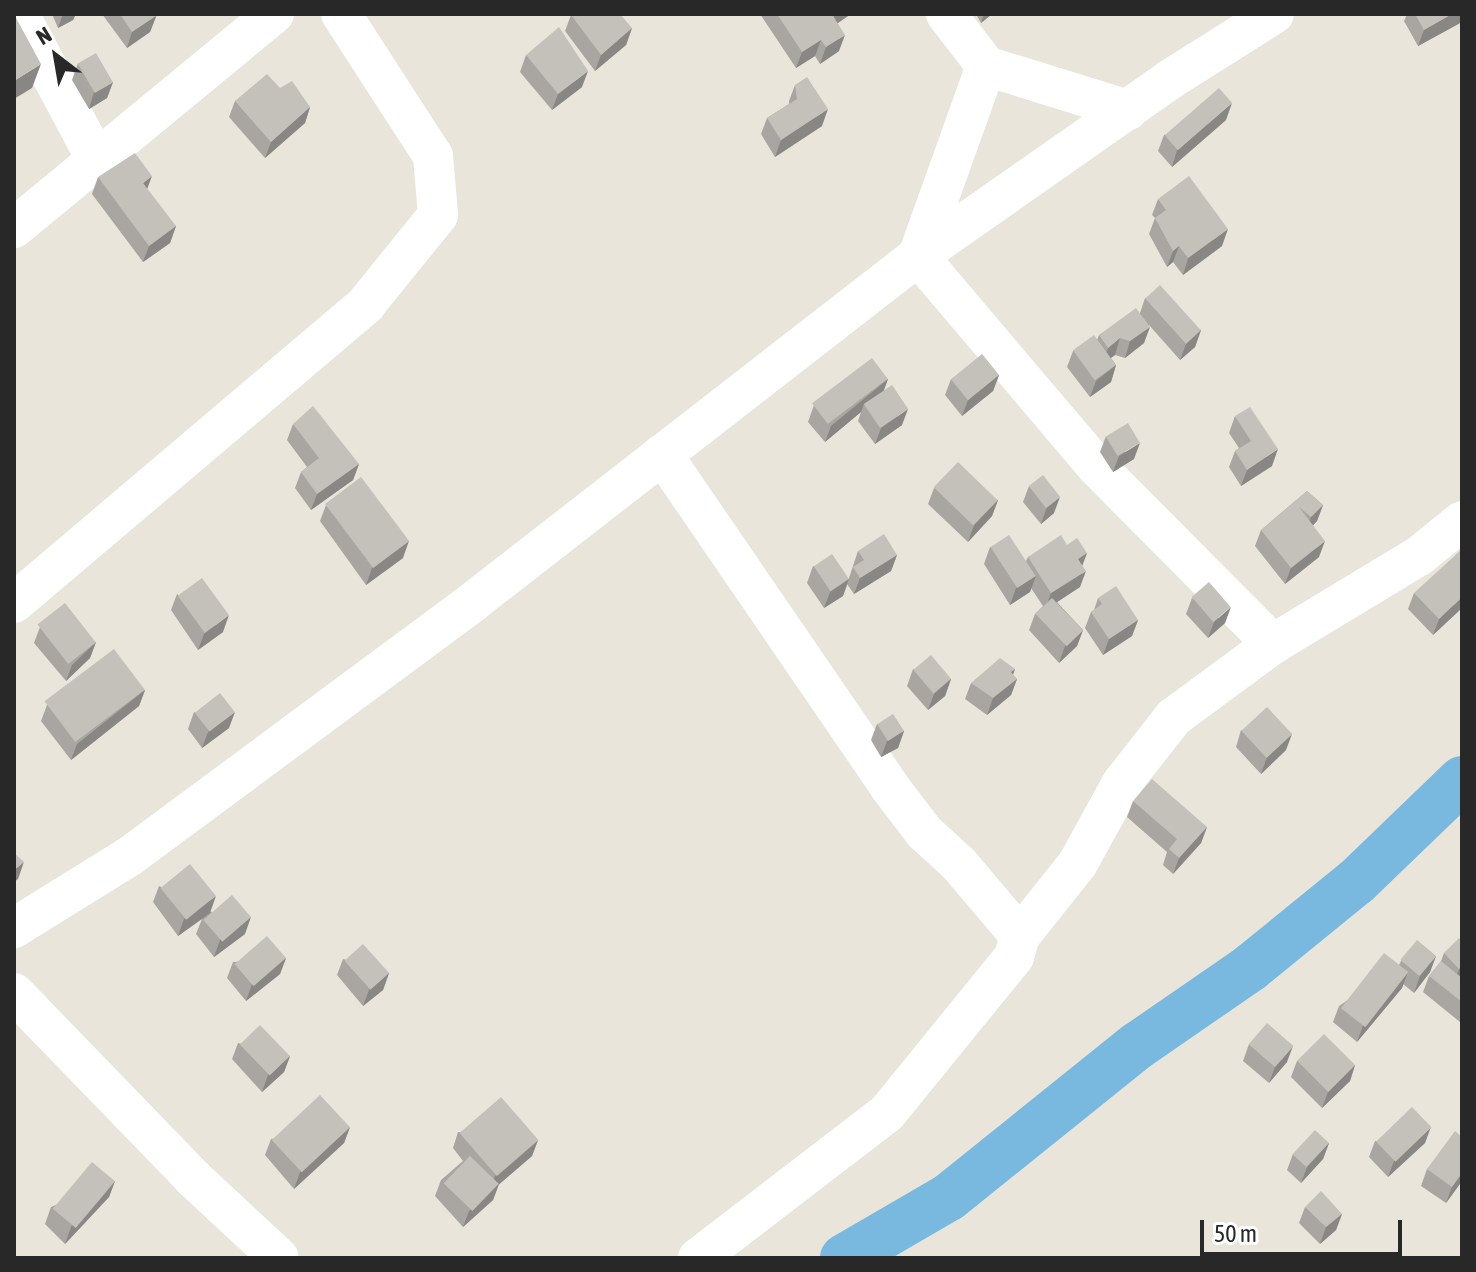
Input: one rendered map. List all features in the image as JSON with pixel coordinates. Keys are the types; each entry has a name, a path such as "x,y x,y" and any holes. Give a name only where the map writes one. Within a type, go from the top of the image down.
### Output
{"street":[{"path":"19,14 96,159"},
{"path":"14,228 274,14"},
{"path":"14,603 366,304 438,215 433,156 341,14"},
{"path":"946,14 986,66 1128,110"},
{"path":"14,928 130,856 662,454 918,256 1128,110 1274,14"},
{"path":"918,256 986,66"},
{"path":"918,256 1097,467 1273,644"},
{"path":"662,454 889,786 924,832 959,864 1020,936"},
{"path":"698,1258 887,1113 1014,957 1020,936 1078,863 1122,783 1174,717 1273,644 1419,556 1462,521"},
{"path":"14,993 193,1178 279,1258"}],"building":[{"path":"120,14 155,14 156,16 132,32"},
{"path":"572,14 620,14 632,28 601,55"},
{"path":"777,14 832,14 845,35 826,47 821,40 802,52"},
{"path":"1415,14 1452,14 1424,30"},
{"path":"14,16 41,64 14,81"},
{"path":"559,27 588,71 558,94 526,55"},
{"path":"96,53 113,82 95,93 78,63"},
{"path":"267,74 280,88 292,81 310,107 271,142 235,101"},
{"path":"807,77 828,109 781,140 767,118 797,99 795,85"},
{"path":"1219,88 1232,103 1178,150 1165,135"},
{"path":"135,153 152,176 143,183 176,226 149,246 98,177"},
{"path":"1189,176 1228,229 1188,258 1179,246 1173,251 1155,218 1166,210 1158,199"},
{"path":"1160,285 1201,330 1186,344 1145,298"},
{"path":"1136,308 1150,327 1130,341 1120,338 1108,348 1099,335"},
{"path":"1094,335 1116,365 1095,380 1073,350"},
{"path":"982,354 999,375 968,400 951,379"},
{"path":"872,358 888,379 828,424 812,403"},
{"path":"892,385 908,409 880,428 864,404"},
{"path":"313,406 359,464 317,494 301,472 319,458 293,424"},
{"path":"1250,407 1278,449 1247,470 1235,451 1251,441 1235,416"},
{"path":"1128,423 1140,443 1118,456 1106,436"},
{"path":"958,462 998,500 973,525 934,487"},
{"path":"1043,475 1060,497 1046,508 1029,486"},
{"path":"361,477 409,541 373,568 325,504"},
{"path":"1307,491 1323,505 1311,517 1299,507 1325,541 1291,568 1261,530"},
{"path":"884,534 897,555 860,578 853,567 864,560 858,551"},
{"path":"1009,535 1036,576 1017,588 991,547"},
{"path":"1061,535 1067,545 1077,538 1087,553 1078,559 1086,571 1051,593 1028,557"},
{"path":"1461,550 1462,597 1439,619 1414,593"},
{"path":"832,554 849,579 831,591 814,566"},
{"path":"202,578 229,615 205,633 178,596"},
{"path":"1209,582 1231,607 1213,622 1192,597"},
{"path":"1116,586 1138,620 1109,639 1091,612 1102,604 1098,598"},
{"path":"1052,598 1083,630 1067,646 1035,614"},
{"path":"65,603 96,642 68,664 37,625"},
{"path":"114,649 145,690 75,742 45,701"},
{"path":"931,655 951,679 933,694 913,670"},
{"path":"1000,658 1015,669 1011,672 1017,679 993,698 971,683"},
{"path":"220,693 235,712 210,732 195,713"},
{"path":"1267,707 1292,734 1267,758 1241,731"},
{"path":"893,714 904,731 888,741 877,724"},
{"path":"1152,779 1207,827 1179,858 1169,849 1177,839 1133,801"},
{"path":"14,853 24,862 14,870"},
{"path":"190,864 216,896 186,920 160,888"},
{"path":"232,895 251,917 222,942 203,920"},
{"path":"267,936 286,958 254,986 235,964"},
{"path":"1459,938 1462,941 1462,966 1459,969 1444,953"},
{"path":"1417,940 1436,956 1419,976 1400,960"},
{"path":"363,944 389,973 371,990 344,961"},
{"path":"1384,953 1408,972 1365,1027 1341,1008"},
{"path":"1441,961 1462,978 1462,1002 1429,976"},
{"path":"1267,1023 1293,1046 1275,1067 1249,1044"},
{"path":"260,1025 290,1056 270,1075 240,1044"},
{"path":"1324,1034 1355,1065 1328,1092 1297,1061"},
{"path":"320,1095 350,1127 302,1172 272,1140"},
{"path":"501,1097 538,1140 497,1176 459,1133"},
{"path":"1412,1107 1431,1127 1395,1162 1376,1142"},
{"path":"1315,1130 1329,1143 1306,1167 1292,1154"},
{"path":"1455,1131 1462,1137 1462,1173 1452,1187 1427,1169"},
{"path":"470,1156 499,1184 472,1211 444,1183"},
{"path":"92,1162 115,1181 76,1228 53,1209"},
{"path":"1321,1191 1342,1214 1326,1227 1305,1207"}],"waterway":[{"path":"844,1258 949,1197 1137,1046 1250,968 1356,882 1462,780"}]}
